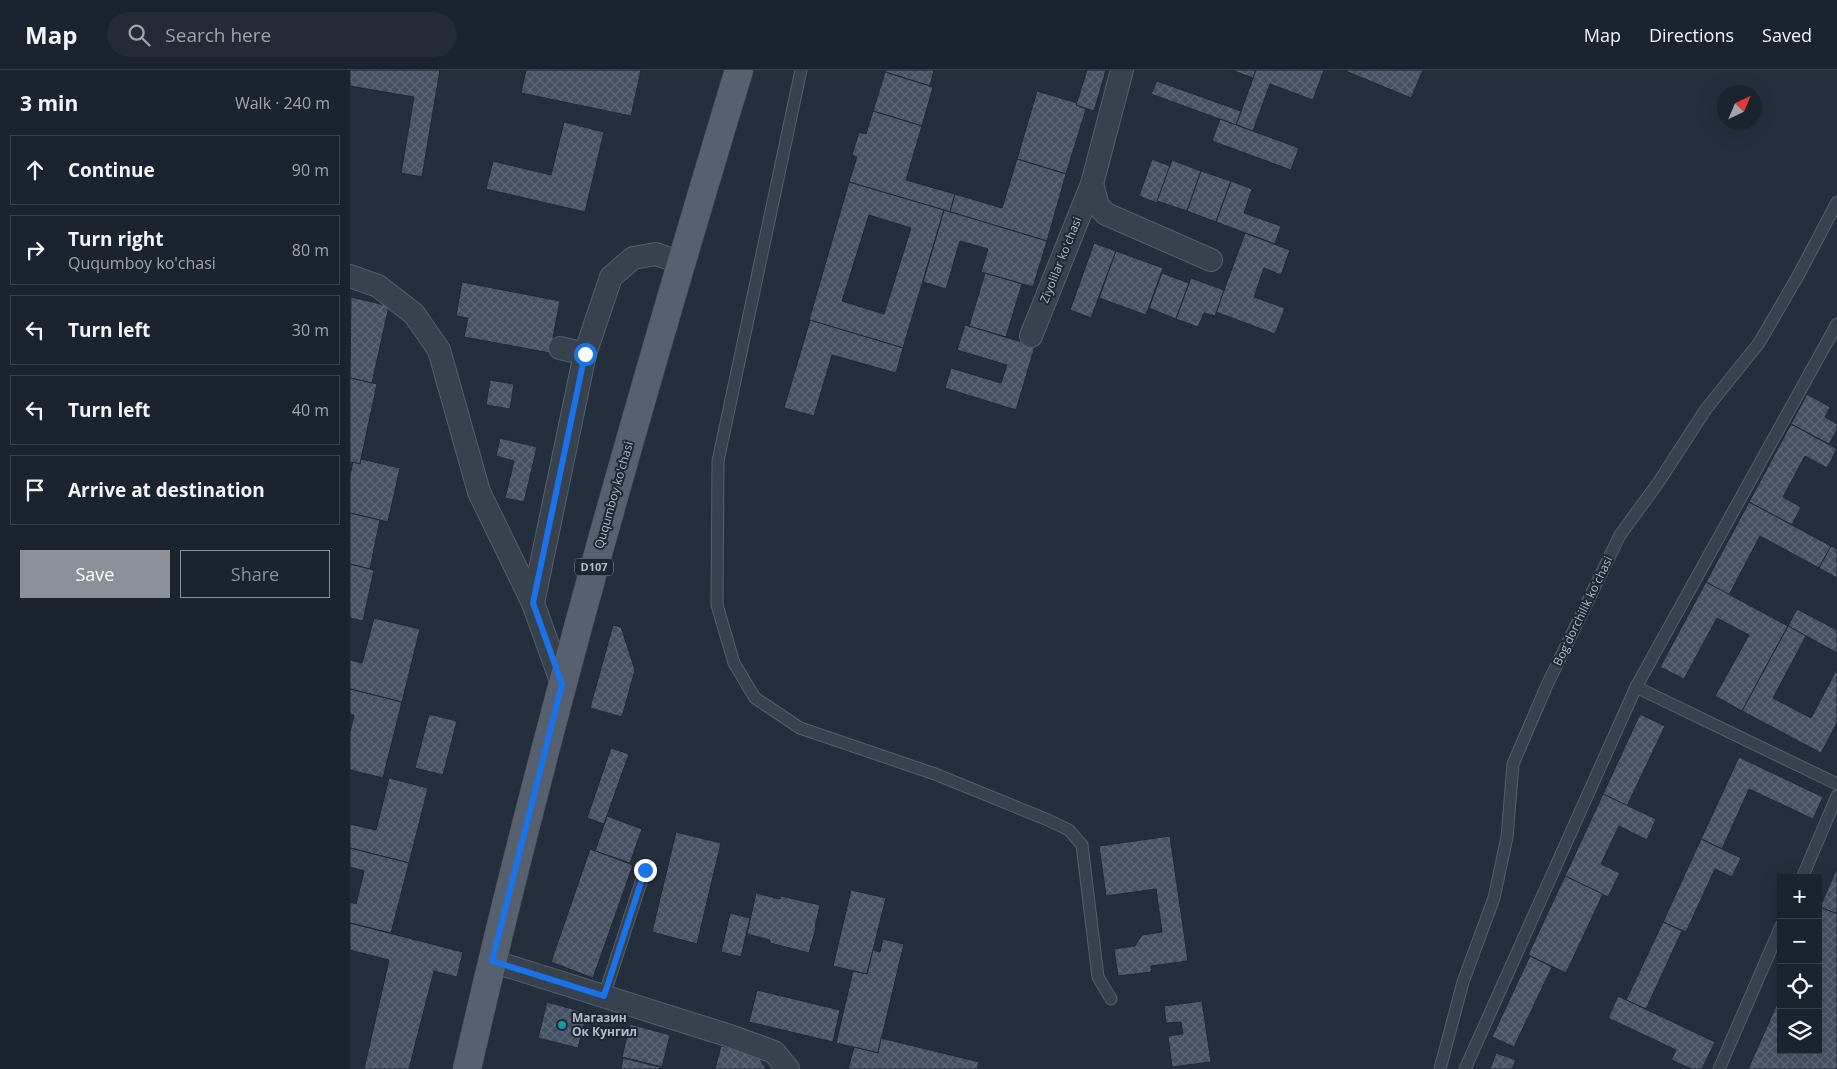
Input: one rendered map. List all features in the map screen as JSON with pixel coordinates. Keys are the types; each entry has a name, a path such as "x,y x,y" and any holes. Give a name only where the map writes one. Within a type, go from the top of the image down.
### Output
{"main road":[{"name":"Ququmboy ko'chasi","path":"468,1069 492,961 562,684 614,493 739,70"}],"street":[{"name":"Ziyolilar koʻchasi","path":"1031,336 1092,184 1122,70"},
{"path":"1092,184 1098,206 1106,214 1211,260"},
{"path":"533,603 585,354 611,277 633,258 656,254 681,263"},
{"path":"350,276 378,286 414,314 439,350 479,492 533,603 562,684"},
{"path":"560,348 585,354"},
{"path":"492,961 730,1036 774,1052 788,1069"}],"lane":[{"path":"801,70 718,461 717,605 734,663 754,698 800,728 935,774 1069,830 1082,845 1098,977 1111,999"},
{"name":"Bogʻdorchilik koʻchasi","path":"1440,1069 1463,982 1494,898 1507,837 1513,764 1548,685 1620,535 1658,483 1706,409 1759,343 1798,276 1837,202"},
{"path":"1464,1069 1636,687 1837,324"},
{"path":"1636,687 1837,784"},
{"path":"1804,874 1837,796"},
{"path":"604,996 645,870"},
{"path":"1719,1069 1777,935"}],"building":[{"path":"350,70 440,70 422,177 401,173 414,97 350,86"},
{"path":"526,70 641,70 631,116 521,93"},
{"path":"885,70 934,70 930,86 885,72"},
{"path":"1087,70 1106,70 1094,111 1076,105"},
{"path":"1231,70 1256,70 1253,78"},
{"path":"1256,70 1324,70 1313,100 1270,84 1253,131 1236,125"},
{"path":"1343,70 1423,70 1411,98"},
{"path":"885,72 933,87 922,126 873,111"},
{"path":"1157,81 1241,111 1236,125 1151,94"},
{"path":"1037,91 1077,103 1076,105 1086,109 1066,174 1017,159"},
{"path":"873,111 922,126 906,180 955,194 950,212 849,182 857,157 852,155 859,132 866,134"},
{"path":"1220,119 1299,148 1291,170 1212,141"},
{"path":"564,122 604,132 585,212 486,189 493,161 551,175"},
{"path":"1017,159 1066,174 1047,241 950,212 955,194 1002,208"},
{"path":"1152,159 1170,166 1157,203 1139,196"},
{"path":"1172,160 1201,171 1187,211 1157,201"},
{"path":"1201,171 1231,181 1216,222 1187,211"},
{"path":"1231,181 1252,189 1244,213 1281,226 1275,244 1216,222"},
{"path":"849,182 944,210 903,348 809,320","holes":["869,215 911,228 884,314 842,301"]},
{"path":"944,210 1047,241 1033,287 981,272 988,249 960,241 946,289 923,282"},
{"path":"1245,233 1290,250 1281,275 1264,268 1254,297 1285,308 1275,334 1216,312"},
{"path":"1094,243 1116,251 1091,318 1070,310"},
{"path":"1116,251 1163,268 1146,315 1099,298"},
{"path":"985,273 1022,284 1006,337 969,326"},
{"path":"1162,273 1189,283 1176,319 1149,308"},
{"path":"1191,278 1224,290 1215,316 1204,313 1198,327 1176,319"},
{"path":"462,282 560,301 550,353 464,337 468,318 456,316"},
{"path":"351,297 389,306 372,383 350,378"},
{"path":"810,320 903,348 896,373 832,355 814,416 784,408"},
{"path":"965,325 1035,346 1016,410 945,388 951,368 1001,383 1007,365 957,350"},
{"path":"350,378 377,384 360,464 350,462"},
{"path":"490,380 514,384 510,409 486,405"},
{"path":"1807,394 1830,407 1825,417 1837,424 1837,430 1829,444 1791,424"},
{"path":"1791,424 1837,449 1827,468 1805,456 1783,497 1801,507 1792,525 1749,502"},
{"path":"500,438 537,447 524,502 505,498 514,461 496,456"},
{"path":"361,459 400,468 388,522 350,513 350,475 353,462 360,464"},
{"path":"1749,502 1831,546 1819,568 1760,536 1729,595 1706,582"},
{"path":"350,513 380,520 370,569 350,564"},
{"path":"1831,546 1837,549 1837,578 1819,568"},
{"path":"350,564 374,570 363,621 350,618"},
{"path":"1706,582 1788,626 1742,711 1715,696 1749,635 1717,618 1684,679 1660,667"},
{"path":"1797,609 1837,630 1837,653 1788,626"},
{"path":"374,618 420,629 402,702 350,689 350,660 362,663"},
{"path":"613,625 621,627 635,670 622,717 590,708"},
{"path":"1788,626 1806,636 1773,698 1811,718 1837,669 1837,723 1821,753 1742,711"},
{"path":"350,689 402,702 383,778 350,770 350,732 354,715 350,714"},
{"path":"429,714 457,721 443,775 415,768"},
{"path":"1640,714 1665,726 1627,806 1603,794"},
{"path":"611,748 629,754 604,824 587,818"},
{"path":"1739,757 1823,797 1813,819 1749,789 1722,849 1701,839"},
{"path":"389,778 428,788 409,863 350,848 350,824 376,830"},
{"path":"1603,794 1656,819 1647,840 1619,826 1601,864 1620,873 1608,897 1565,876"},
{"path":"607,816 642,829 630,863 595,851"},
{"path":"676,832 721,843 697,944 652,932"},
{"path":"1170,836 1188,961 1151,966 1151,972 1118,976 1114,949 1135,946 1142,935 1162,932 1156,889 1106,896 1099,846"},
{"path":"1701,839 1741,858 1732,877 1715,869 1686,932 1663,922"},
{"path":"350,848 409,863 391,933 350,923 350,902 356,904 364,871 350,867"},
{"path":"590,849 633,865 593,978 551,962"},
{"path":"1837,868 1837,914 1822,908 1822,902"},
{"path":"1565,876 1603,894 1566,973 1528,955"},
{"path":"851,890 886,898 867,974 833,966"},
{"path":"756,893 780,899 781,896 820,905 809,953 770,943 770,940 747,934"},
{"path":"1822,908 1837,914 1837,1069 1748,1069 1777,1004 1777,1054 1822,1054"},
{"path":"730,913 750,918 741,957 721,952"},
{"path":"1663,922 1682,931 1646,1009 1626,1000"},
{"path":"350,923 463,952 457,977 434,971 409,1069 364,1069 389,960 350,950"},
{"path":"883,939 904,944 878,1053 836,1043 853,971 867,974 873,950 880,952"},
{"path":"1530,956 1552,967 1514,1047 1492,1037"},
{"path":"757,990 840,1010 833,1042 749,1022"},
{"path":"1618,996 1715,1042 1702,1069 1692,1069 1671,1060 1676,1050 1608,1018"},
{"path":"1202,1001 1211,1062 1172,1067 1168,1036 1183,1034 1181,1022 1166,1023 1164,1006"},
{"name":"Магазин Ок Кунгил","path":"547,1002 587,1013 578,1048 538,1038"},
{"path":"630,1024 670,1035 662,1067 622,1057"},
{"path":"881,1038 979,1062 977,1069 848,1069 854,1047 878,1053"},
{"path":"721,1046 757,1054 766,1069 715,1069"},
{"path":"1496,1053 1516,1060 1512,1069 1490,1069"},
{"path":"623,1058 660,1067 659,1069 621,1069"}],"place":[{"name":"Магазин Ок Кунгил","path":"562,1025"}],"route":[{"path":"585,354 533,603 562,684 492,961 604,996 645,870"}]}
